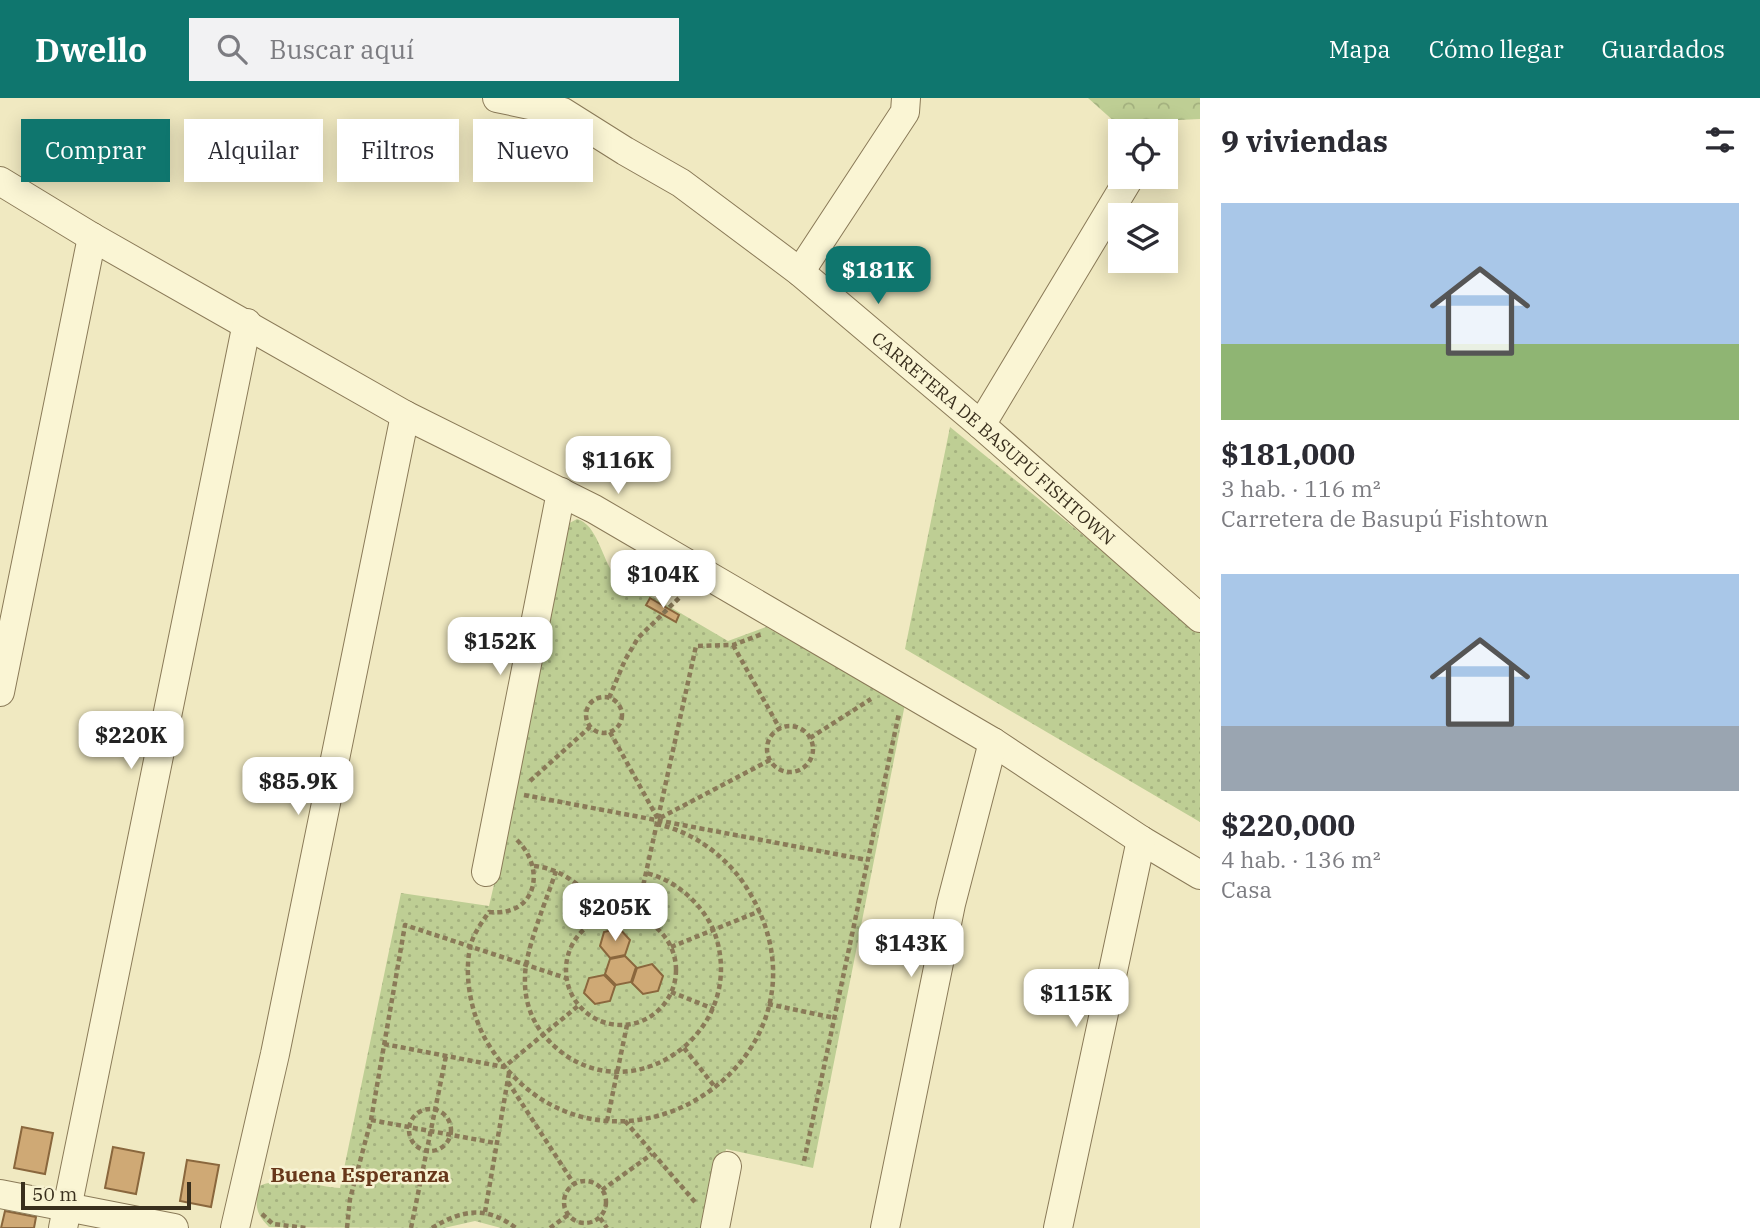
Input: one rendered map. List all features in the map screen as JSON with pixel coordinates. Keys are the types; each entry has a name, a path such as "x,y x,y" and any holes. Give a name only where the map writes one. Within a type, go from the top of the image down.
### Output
{"street":[{"name":"CARRETERA DE BASUPÚ FISHTOWN","path":"497,98 563,112 681,183 800,272 981,425 1200,618"},
{"path":"800,272 905,112 906,98"},
{"path":"0,181 405,415 561,492 993,742 1141,840 1200,875"},
{"path":"981,425 1123,189"},
{"path":"0,692 92,236"},
{"path":"65,1218 247,323"},
{"path":"235,1228 275,1054 405,415"},
{"path":"486,872 561,492"},
{"path":"885,1228 951,904 993,742"},
{"path":"1058,1228 1141,840"},
{"path":"707,1217 727,1166"},
{"path":"0,1194 65,1218 174,1228"}],"path":[{"path":"609,698 625,660 638,638 679,598"},
{"path":"733,645 780,729"},
{"path":"636,918 696,646"},
{"path":"810,738 880,693"},
{"path":"598,698 609,698 618,704 622,715 618,725 610,732 599,732 590,727 586,718 589,705 598,698"},
{"path":"804,1161 901,705"},
{"path":"590,727 516,793 867,860"},
{"path":"797,727 810,738 813,754 802,769 783,771 767,754 769,740 780,729 797,727"},
{"path":"471,945 468,974 472,1005 483,1035 504,1067 521,1085 547,1103 576,1115 607,1121 624,1121 670,1113 699,1100 725,1080 745,1057 761,1029 768,1004 773,967 769,936 760,911 742,879 720,856 694,838 657,821 610,732"},
{"path":"657,821 770,760"},
{"path":"534,866 556,871 578,885 610,917"},
{"path":"556,871 526,964 526,999 543,1035 554,1046 572,1059 591,1067 618,1070 654,1065 684,1048 704,1028 720,989 722,968 719,947 701,909 687,894 670,882 646,873"},
{"path":"671,947 760,911"},
{"path":"610,917 636,918 657,929 671,947 676,969 671,992 658,1011 639,1022 627,1025 604,1023 584,1012 570,994 566,978 566,960 575,939 592,923 610,917"},
{"path":"347,1228 350,1199 371,1120 405,925 566,978"},
{"path":"671,992 714,1009"},
{"path":"768,1004 835,1018"},
{"path":"504,1067 578,1006"},
{"path":"607,1121 627,1025"},
{"path":"384,1044 504,1067"},
{"path":"684,1048 715,1087"},
{"path":"411,1228 446,1056"},
{"path":"485,1212 509,1073"},
{"path":"508,1082 574,1184"},
{"path":"434,1110 447,1118 451,1134 441,1148 426,1151 413,1143 409,1126 412,1118 419,1112 434,1110"},
{"path":"371,1120 495,1143"},
{"path":"624,1121 707,1217"},
{"path":"602,1190 652,1154"},
{"path":"582,1181 591,1182 602,1190 606,1202 600,1218 583,1223 575,1221 564,1207 567,1190 582,1181"},
{"path":"261,1207 262,1214 273,1224 306,1228"},
{"path":"432,1228 459,1215 485,1212 495,1214 516,1228"},
{"path":"550,1228 568,1215"},
{"path":"600,1218 607,1228"}],"green space":[{"path":"1088,98 1200,98 1200,119 1112,119"},
{"path":"950,427 1200,630 1200,822 905,649"},
{"path":"577,519 590,528 614,574 728,641 766,627 905,704 813,1168 726,1149 710,1228 501,1228 475,1221 444,1228 269,1227 257,1208 259,1186 289,1181 340,1188 401,893 489,906 507,829 564,526"}],"building":[{"path":"650,598 679,615 676,622 646,605"},
{"path":"619,928 630,940 625,955 610,958 600,946 604,932"},
{"path":"625,956 636,967 631,982 616,985 605,974 610,959"},
{"path":"652,964 663,976 658,991 643,994 632,983 637,968"},
{"path":"604,975 615,986 610,1001 595,1004 584,993 589,978"},
{"path":"22,1127 53,1133 45,1174 14,1168"},
{"path":"113,1147 144,1153 136,1194 105,1188"},
{"path":"187,1160 219,1165 211,1207 180,1201"},
{"path":"5,1211 36,1217 34,1228 1,1228"}],"district":[{"name":"Buena Esperanza","path":"360,1174"}]}
